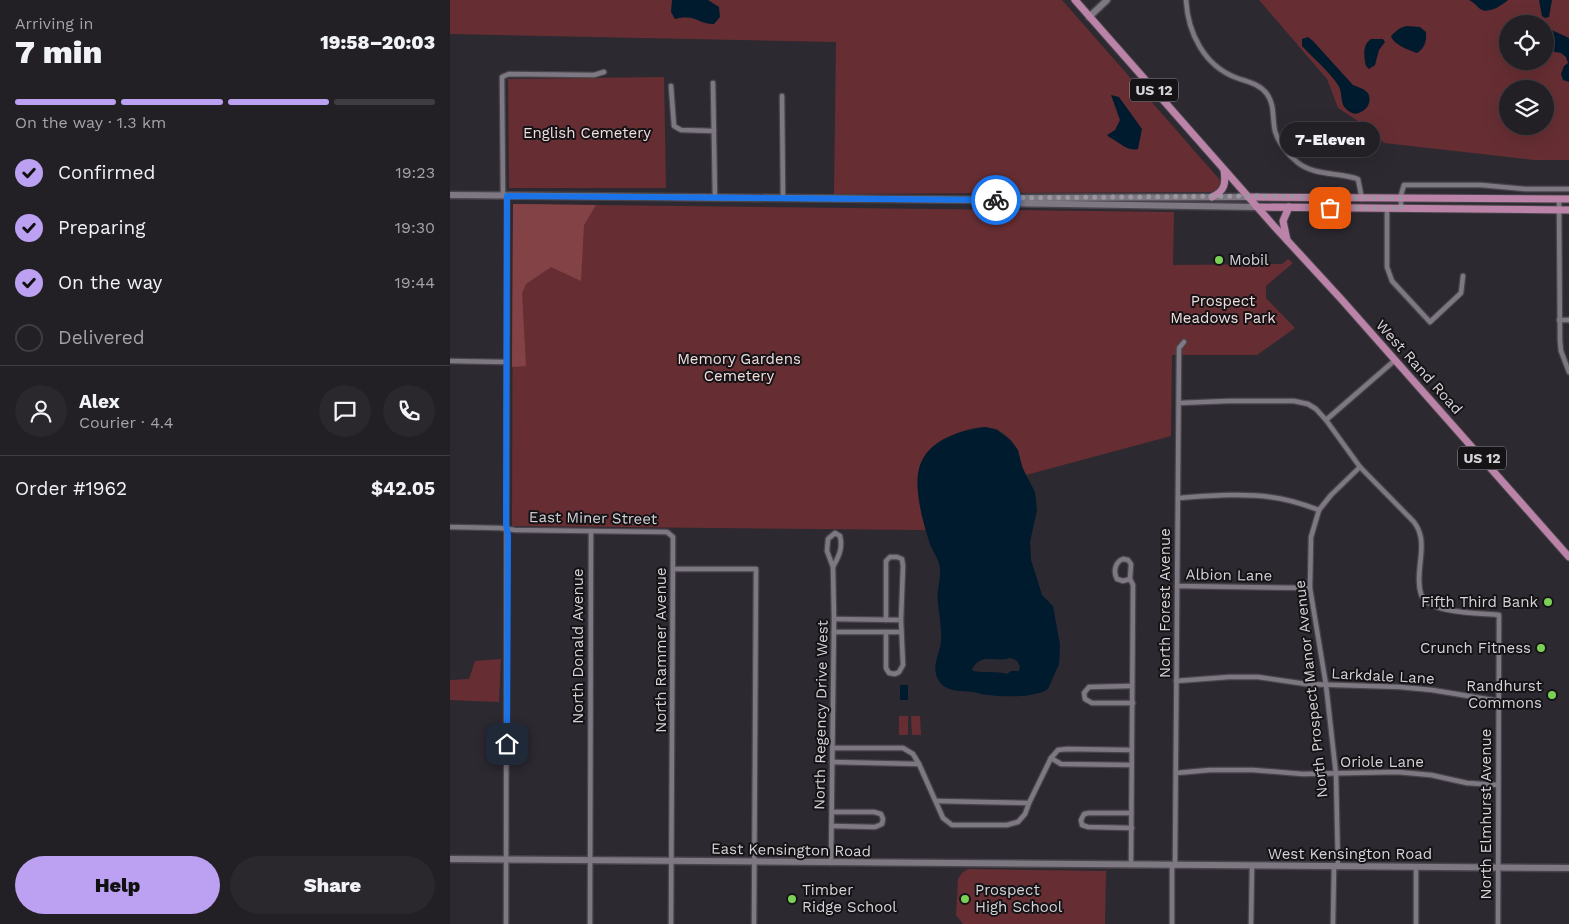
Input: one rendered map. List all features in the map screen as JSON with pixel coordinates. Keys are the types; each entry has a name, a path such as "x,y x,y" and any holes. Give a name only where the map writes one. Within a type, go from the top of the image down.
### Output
{"main road":[{"name":"US 12","path":"1074,0 1248,196"},
{"path":"1089,17 1107,0"},
{"path":"1212,197 1219,194 1225,185 1224,170"},
{"path":"450,195 995,200 1003,198 1248,196 1569,199"},
{"name":"West Rand Road","path":"1248,196 1569,557"},
{"path":"995,200 1000,203 1569,210"},
{"path":"1287,240 1283,222 1289,207"},
{"name":"East Kensington Road","path":"450,859 1131,866"},
{"name":"West Kensington Road","path":"1131,866 1569,868"}],"street":[{"path":"1186,0 1190,28 1204,53 1217,67 1226,73 1257,85 1267,93 1273,108 1276,132 1288,153 1298,163 1312,171 1347,175 1358,180 1362,198"},
{"path":"506,924 506,362 502,77 509,74 594,75 604,72"},
{"path":"713,84 715,198"},
{"path":"671,86 674,126 682,130 714,131"},
{"path":"782,96 783,198"},
{"path":"1401,208 1404,185 1480,185 1526,190 1569,189"},
{"path":"1559,199 1560,346 1569,372"},
{"path":"1387,208 1387,267 1392,281 1430,322 1461,293 1462,276"},
{"path":"1560,320 1569,320"},
{"name":"North Forest Avenue","path":"1172,924 1176,773 1180,348 1184,342"},
{"path":"1326,420 1394,360"},
{"path":"450,361 506,362"},
{"path":"1179,403 1294,401 1308,404 1316,409 1326,420 1360,467"},
{"name":"North Prospect Manor Avenue","path":"1333,924 1336,867 1336,774 1326,685 1310,588 1311,537 1319,510 1331,494 1360,467"},
{"name":"North Elmhurst Avenue","path":"1360,467 1414,522 1420,531 1419,586 1425,602 1438,608 1499,615 1498,924"},
{"path":"1178,498 1204,496 1270,497 1292,501 1319,510"},
{"name":"East Miner Street","path":"450,527 667,532 674,536"},
{"name":"North Donald Avenue","path":"590,924 591,531"},
{"name":"North Regency Drive West","path":"831,863 834,619 833,567 828,551 828,539 835,533 840,536 841,552 833,567"},
{"name":"North Rammer Avenue","path":"671,924 674,536"},
{"path":"886,620 886,561 890,557 897,556 902,559 903,566 901,620 903,665 899,672 895,674 890,673 886,668 886,632"},
{"path":"1130,579 1123,581 1115,577 1114,572 1120,560 1125,559 1131,564 1130,579 1133,584 1131,866"},
{"path":"674,569 756,569 754,924"},
{"name":"Albion Lane","path":"1177,586 1310,588"},
{"path":"834,619 901,620"},
{"path":"834,632 901,632"},
{"name":"Larkdale Lane","path":"1176,681 1258,677 1306,684 1416,689 1499,701"},
{"path":"1131,686 1089,687 1084,693 1085,699 1092,703 1132,703"},
{"path":"833,748 903,748 914,754 943,818 952,825 1006,825 1018,822 1025,814 1028,803 1051,758 1058,750 1131,750"},
{"path":"1051,758 1061,764 1131,765"},
{"path":"832,762 919,764"},
{"name":"Oriole Lane","path":"1176,773 1210,770 1253,770 1302,774 1397,772 1431,775 1467,783 1498,785"},
{"path":"936,801 1028,803"},
{"path":"832,812 874,812 881,814 883,819 882,824 875,827 832,826"},
{"path":"1131,813 1088,813 1084,814 1081,820 1082,825 1088,827 1132,828"},
{"path":"1251,924 1252,866"},
{"path":"1416,867 1416,924"}],"green space":[{"path":"450,0 1062,0 1220,180 1219,188 1215,192 834,194 836,42 450,34"},
{"path":"1259,0 1569,0 1569,160 1534,160 1384,143 1358,121 1338,108 1327,79"},
{"name":"English Cemetery","path":"664,77 666,188 509,188 508,79"},
{"name":"Memory Gardens Cemetery","path":"513,204 1174,212 1173,265 1282,264 1288,259 1293,263 1266,286 1266,298 1295,328 1257,355 1172,355 1171,436 1026,475 1014,444 1002,432 983,427 972,428 950,436 931,450 924,457 920,465 917,481 920,506 926,530 512,526"},
{"path":"501,659 499,702 450,700 450,680 469,679 475,661"},
{"path":"899,716 908,716 908,735 899,735"},
{"path":"911,716 920,716 921,735 912,735"},
{"path":"968,869 1106,871 1105,924 963,924 956,915 958,879"}],"shaded area":[{"path":"513,204 596,205 584,225 581,281 551,267 526,284 522,293 526,366 512,367"}],"water":[{"path":"672,0 708,0 719,7 720,17 714,24 704,23 693,18 675,19 671,12"},
{"path":"1469,0 1508,0 1496,8 1485,11"},
{"path":"1539,0 1552,0 1549,15 1542,15"},
{"path":"1407,26 1420,27 1426,32 1425,44 1417,53 1405,48 1392,39 1391,36 1396,31"},
{"path":"1554,31 1569,38 1569,82 1563,80 1561,74 1564,66 1568,63 1566,57 1561,53 1554,52"},
{"path":"1308,37 1353,85 1368,93 1369,104 1365,109 1355,114 1345,108 1338,85 1302,46 1302,39"},
{"path":"1371,39 1383,39 1385,42 1379,50 1375,65 1369,69 1366,66 1364,51 1366,44"},
{"path":"1111,95 1119,97 1142,129 1138,149 1126,148 1107,135 1115,130 1120,120"},
{"path":"985,427 997,430 1010,440 1018,450 1022,467 1035,492 1037,510 1030,542 1031,560 1042,595 1053,606 1060,645 1059,664 1048,689 1035,694 1002,696 955,690 942,685 936,676 935,666 941,636 938,599 940,566 930,544 922,515 918,492 919,472 921,463 932,447 948,437","holes":["1010,658 1019,664 1019,671 1011,671 1007,674 973,671 972,669 984,659"]},
{"path":"900,685 908,685 908,700 900,700"}],"way so far":[{"path":"996,200 1003,198 1248,196 1401,198 1401,208 1330,208"}],"place":[{"name":"7-Eleven","path":"1330,208"},
{"name":"Mobil","path":"1219,260"},
{"name":"Fifth Third Bank","path":"1548,602"},
{"name":"Crunch Fitness","path":"1541,648"},
{"name":"Randhurst Commons","path":"1552,695"},
{"name":"Timber Ridge School","path":"792,899"},
{"name":"Prospect High School","path":"965,899"}],"route":[{"path":"507,744 507,196 996,200"}],"park label":[{"name":"Prospect Meadows Park","path":"1223,310"}]}
